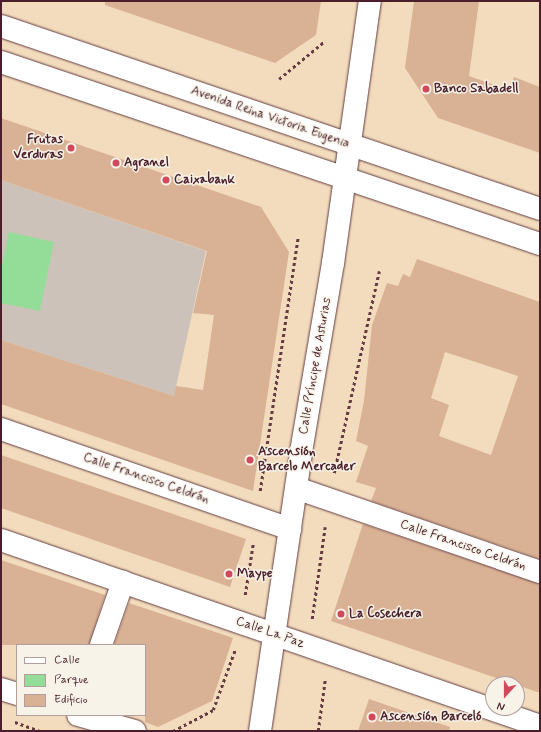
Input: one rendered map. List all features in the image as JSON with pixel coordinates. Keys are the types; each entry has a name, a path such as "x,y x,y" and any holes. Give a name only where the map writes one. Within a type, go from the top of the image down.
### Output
{"street":[{"name":"Calle Príncipe de Asturias","path":"260,731 276,635 296,488 345,179 370,1"},
{"name":"Avenida Reina Victoria Eugenia","path":"1,26 540,209"},
{"path":"1,62 540,244"},
{"name":"Calle Francisco Celdrán","path":"1,428 290,529"},
{"name":"Calle Francisco Celdrán","path":"296,488 540,572"},
{"name":"Calle La Paz","path":"1,540 540,726"},
{"path":"102,644 123,582"},
{"path":"1,689 16,694"},
{"path":"82,716 135,731"}],"path":[{"path":"279,79 325,41"},
{"path":"259,499 298,236"},
{"path":"308,646 329,499 379,271"},
{"path":"245,597 254,536"},
{"path":"172,731 213,710 236,648"},
{"path":"318,731 325,678"},
{"path":"8,720 40,731"}],"shaded area":[{"path":"1,180 206,251 174,396 1,340"}],"green space":[{"path":"9,232 54,242 40,311 1,303 1,270"}],"building":[{"path":"105,1 321,1 316,35 275,63 105,5"},
{"path":"414,1 479,1 469,76 509,90 514,77 540,87 540,153 438,118 405,68"},
{"path":"1,118 261,207 289,252 253,491 1,404 1,340 174,396 176,386 203,390 214,315 193,313 207,251 1,180"},
{"path":"417,259 540,302 540,559 371,501 376,488 356,482 368,446 356,441 364,401 372,325 387,283 398,286 403,274 410,277","holes":["445,352 518,376 491,455 439,436 449,405 431,398"]},
{"path":"1,455 246,539 230,587 1,508"},
{"path":"363,524 540,584 540,693 525,688 525,676 491,676 331,621"},
{"path":"1,560 105,595 89,644 1,645"},
{"path":"129,603 233,638 212,701 158,727 145,722 146,644 114,644"},
{"path":"369,699 450,727 449,731 358,731"}],"place":[{"name":"Banco Sabadell","path":"426,89"},
{"name":"Frutas Verduras","path":"71,148"},
{"name":"Agranel","path":"116,163"},
{"name":"Caixabank","path":"166,180"},
{"name":"Ascensión Barcelo Mercader","path":"250,460"},
{"name":"Maype","path":"229,574"},
{"name":"La Cosechera","path":"341,614"},
{"name":"Ascensión Barceló","path":"372,717"}]}
